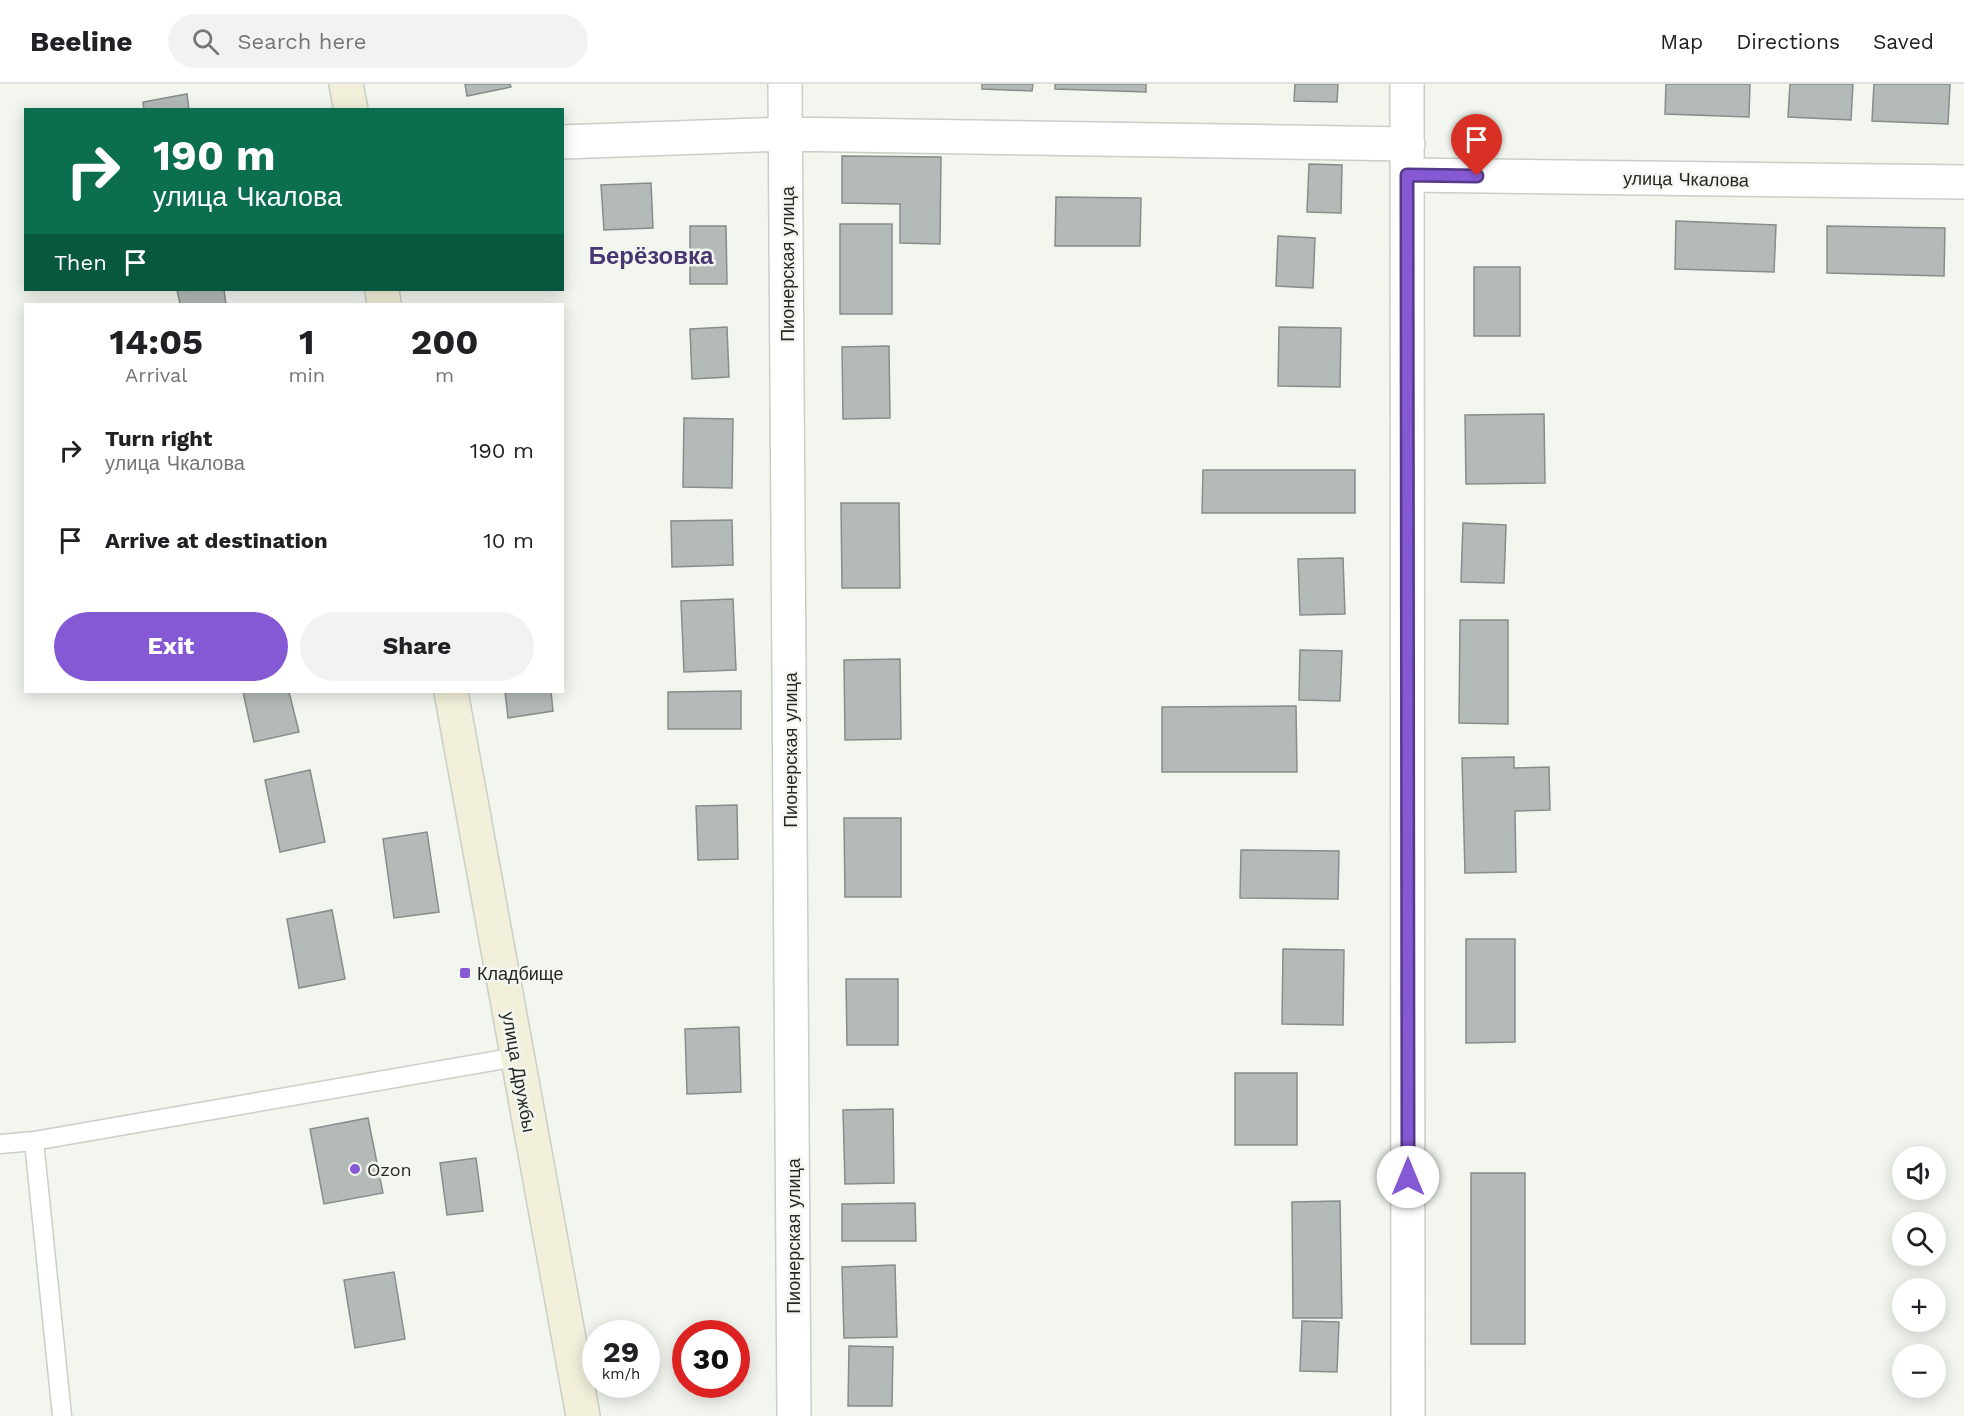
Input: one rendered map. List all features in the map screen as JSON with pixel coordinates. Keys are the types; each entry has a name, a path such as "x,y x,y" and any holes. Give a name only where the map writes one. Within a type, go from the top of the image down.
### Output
{"main road":[{"path":"346,84 351,108"},
{"name":"улица Дружбы","path":"451,693 583,1416"}],"street":[{"name":"Пионерская улица","path":"785,84 794,1416"},
{"path":"1407,84 1408,1416"},
{"name":"улица Чкалова","path":"564,142 786,134 1964,182"}],"lane":[{"path":"0,1144 34,1141 516,1057"},
{"path":"34,1141 62,1416"}],"building":[{"path":"465,84 510,84 511,87 467,96"},
{"path":"982,84 1033,84 1032,91 982,89"},
{"path":"1055,84 1146,84 1146,92 1055,89"},
{"path":"1295,84 1338,84 1337,102 1294,101"},
{"path":"1666,84 1750,84 1749,117 1665,114"},
{"path":"1790,84 1853,84 1851,120 1788,117"},
{"path":"1874,84 1950,84 1948,124 1872,121"},
{"path":"187,94 189,108 144,108 143,102"},
{"path":"842,156 941,157 940,244 900,243 900,204 842,203"},
{"path":"1309,164 1342,165 1341,213 1307,212"},
{"path":"651,183 653,228 604,230 601,185"},
{"path":"1056,197 1141,198 1140,246 1055,246"},
{"path":"1676,221 1776,225 1774,272 1675,269"},
{"path":"840,224 892,224 892,314 840,314"},
{"path":"690,226 726,226 727,284 690,284"},
{"path":"1827,226 1945,228 1944,276 1827,273"},
{"path":"1278,236 1315,238 1313,288 1276,286"},
{"path":"1474,267 1520,267 1520,336 1474,336"},
{"path":"177,291 224,291 226,303 180,303"},
{"path":"727,327 729,377 692,379 690,329"},
{"path":"1279,327 1341,328 1340,387 1278,386"},
{"path":"889,346 890,418 843,419 842,347"},
{"path":"1544,414 1545,483 1466,484 1465,415"},
{"path":"684,418 733,419 732,488 683,487"},
{"path":"1203,470 1355,470 1355,513 1202,513"},
{"path":"841,503 899,503 900,588 842,588"},
{"path":"732,520 733,565 672,567 671,521"},
{"path":"1463,523 1506,525 1504,583 1461,582"},
{"path":"1343,558 1345,614 1300,615 1298,559"},
{"path":"733,599 736,670 684,672 681,601"},
{"path":"1460,620 1508,620 1508,724 1459,723"},
{"path":"1300,650 1342,651 1340,701 1299,700"},
{"path":"900,659 901,739 845,740 844,660"},
{"path":"741,691 741,729 668,729 668,692"},
{"path":"243,693 289,693 299,732 254,742"},
{"path":"505,693 551,693 553,711 508,718"},
{"path":"1296,706 1297,772 1162,772 1162,707"},
{"path":"1514,757 1514,768 1549,767 1550,810 1515,811 1516,872 1465,873 1462,758"},
{"path":"310,770 325,842 280,852 265,780"},
{"path":"737,805 738,859 698,860 696,806"},
{"path":"844,818 901,818 901,897 845,897"},
{"path":"427,832 439,912 394,918 383,839"},
{"path":"1241,850 1339,851 1338,899 1240,898"},
{"path":"332,910 345,979 299,988 287,919"},
{"path":"1466,939 1515,939 1515,1042 1466,1043"},
{"path":"1283,949 1344,950 1343,1025 1282,1024"},
{"path":"846,979 898,979 898,1045 847,1045"},
{"path":"739,1027 741,1092 687,1094 685,1029"},
{"path":"1235,1073 1297,1073 1297,1145 1235,1145"},
{"path":"893,1109 894,1183 845,1184 843,1110"},
{"path":"368,1118 383,1193 324,1204 310,1129"},
{"path":"476,1158 483,1211 447,1215 440,1163"},
{"path":"1471,1173 1525,1173 1525,1344 1471,1344"},
{"path":"1340,1201 1342,1318 1293,1318 1292,1202"},
{"path":"915,1203 916,1241 842,1241 842,1204"},
{"path":"895,1265 897,1337 844,1338 842,1267"},
{"path":"394,1272 405,1339 355,1348 344,1280"},
{"path":"1302,1321 1339,1322 1337,1372 1300,1371"},
{"path":"849,1346 893,1347 892,1406 848,1406"}],"place":[{"name":"Кладбище","path":"465,973"},
{"name":"Ozon","path":"355,1169"}],"district":[{"name":"Берёзовка","path":"651,256"}],"route":[{"path":"1408,1177 1407,175 1477,176"}]}
